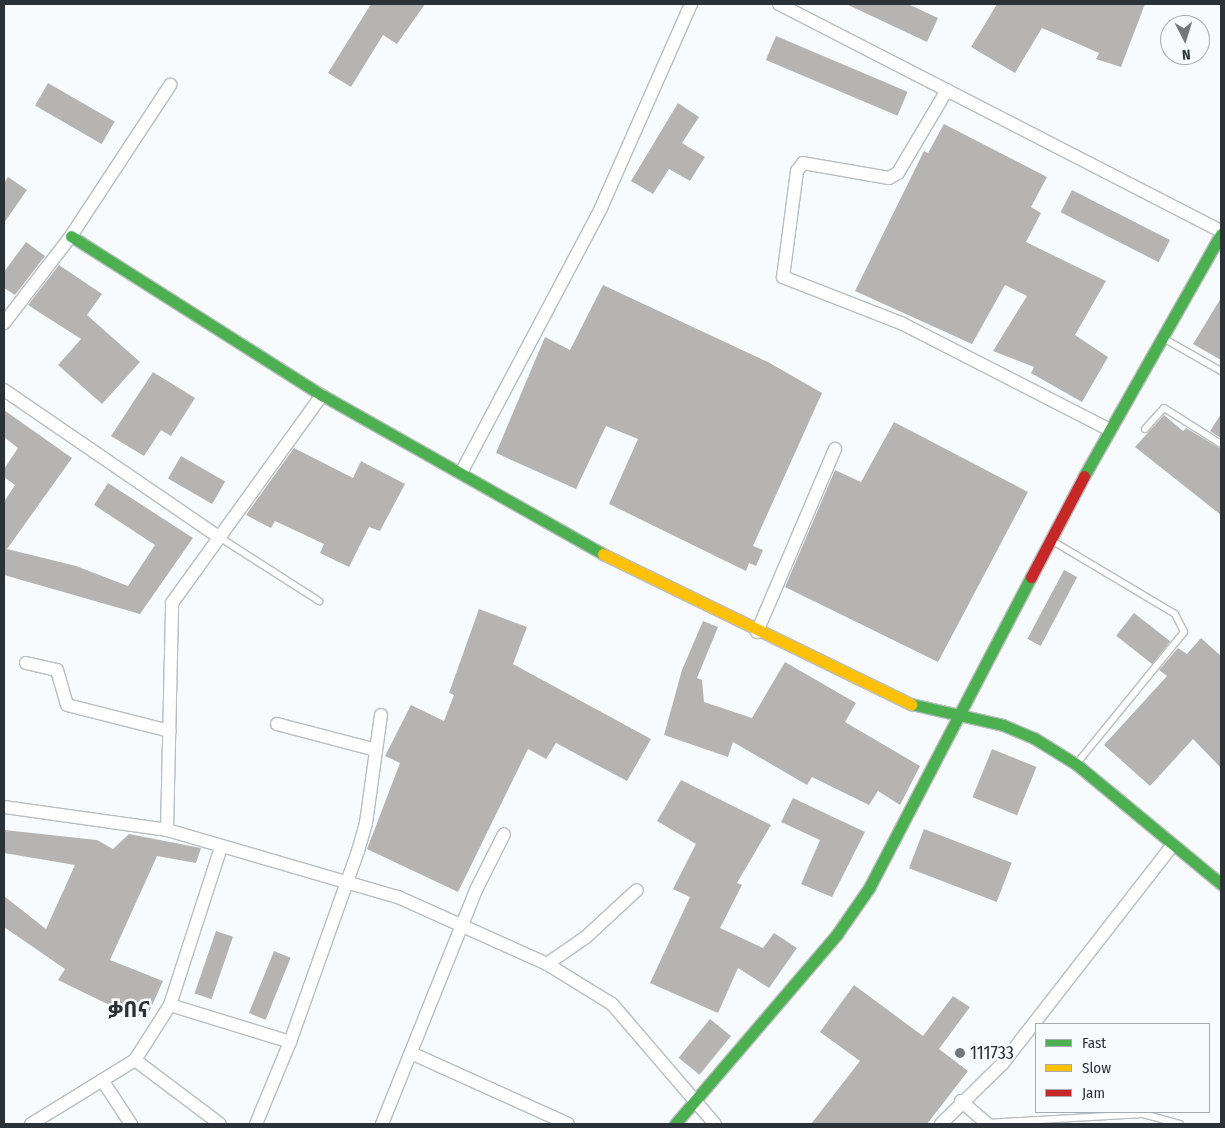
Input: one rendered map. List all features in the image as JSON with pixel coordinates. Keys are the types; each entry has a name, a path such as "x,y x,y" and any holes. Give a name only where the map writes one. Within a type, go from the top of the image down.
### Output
{"street":[{"path":"462,471 600,208 691,4"},
{"path":"675,1124 695,1103 838,934 869,888 957,715 1108,429 1163,338 1221,233 779,4"},
{"path":"4,323 71,236 170,85"},
{"path":"947,90 898,173 889,178 803,163 797,171 783,277 901,323 1108,429"},
{"path":"71,236 322,395 462,471 628,568 901,702 1002,725 1076,764 1172,847 1221,884"},
{"path":"4,390 217,536"},
{"path":"168,830 172,602 217,536 322,395"},
{"path":"757,632 835,450"},
{"path":"26,663 57,670 67,705 170,731"},
{"path":"256,1124 290,1042 366,823 381,716"},
{"path":"277,724 376,750"},
{"path":"4,807 168,830 221,847 345,880 463,926 547,964 612,1004 715,1124"},
{"path":"382,1124 463,926 504,834"},
{"path":"31,1124 136,1060 170,1005 221,847"},
{"path":"941,1124 961,1101 1003,1063 1172,847"},
{"path":"547,964 586,937 637,890"},
{"path":"170,1005 290,1042"},
{"path":"411,1053 568,1124"},
{"path":"136,1060 220,1124"},
{"path":"102,1080 132,1124"},
{"path":"961,1101 986,1124"}],"lane":[{"path":"1163,338 1221,371"},
{"path":"1145,430 1164,408 1221,444"},
{"path":"217,536 319,600"},
{"path":"1050,539 1175,614 1184,632 1076,764"},
{"path":"986,1124 1143,1114 1180,1124"}],"building":[{"path":"371,4 425,4 397,44 383,35 351,87 328,73"},
{"path":"846,4 908,4 938,18 927,42"},
{"path":"997,4 1145,4 1121,67 1096,59 1099,53 1042,28 1015,73 971,47"},
{"path":"776,36 908,92 897,116 766,60"},
{"path":"48,83 115,121 102,144 35,106"},
{"path":"678,103 699,117 682,143 705,157 690,181 669,169 653,194 631,181"},
{"path":"944,124 1047,177 1031,207 1041,213 1026,242 1106,281 1075,335 1108,357 1082,402 1031,373 1034,367 993,351 1027,296 1005,285 972,344 855,291 924,151 928,153"},
{"path":"8,177 27,190 4,223 4,183"},
{"path":"1072,190 1170,240 1159,262 1061,212"},
{"path":"26,242 45,256 15,295 4,288 4,272"},
{"path":"59,265 102,294 87,315 140,362 102,404 58,365 81,339 28,305"},
{"path":"603,285 768,362 822,393 753,546 763,550 756,566 749,563 746,571 609,504 638,439 606,426 576,489 496,453 545,337 570,350"},
{"path":"1221,298 1221,360 1193,344"},
{"path":"153,372 195,398 171,436 161,430 144,456 111,436"},
{"path":"4,410 72,458 7,549 76,566 128,586 155,545 94,505 108,483 193,538 140,614 4,575 4,502 15,485 4,477 4,469 18,448 4,437"},
{"path":"1221,414 1221,438 1210,431"},
{"path":"1164,415 1183,431 1186,428 1221,449 1221,515 1135,447"},
{"path":"894,422 1028,492 938,662 785,587 835,470 861,482"},
{"path":"294,448 353,478 361,461 405,484 380,531 369,527 349,567 320,553 324,544 275,521 271,528 246,515"},
{"path":"181,456 225,482 212,504 168,479"},
{"path":"1064,570 1077,577 1041,646 1027,639"},
{"path":"479,609 527,627 513,664 651,739 627,781 556,743 546,759 528,749 458,892 367,849 400,763 385,756 411,705 444,721 454,695 449,693"},
{"path":"1134,613 1170,641 1152,664 1116,636"},
{"path":"703,621 718,627 697,678 702,680 704,702 752,718 785,662 856,703 845,722 920,766 900,805 878,791 869,805 812,777 807,785 733,742 728,757 664,735 682,670"},
{"path":"1201,638 1221,656 1221,768 1193,739 1150,786 1104,745 1167,676 1159,670 1178,648 1187,654"},
{"path":"992,749 1037,767 1017,815 973,797"},
{"path":"681,780 771,825 737,883 742,885 720,928 763,948 774,933 797,948 769,988 738,968 718,1013 650,983 690,897 673,889 696,844 657,821"},
{"path":"793,798 865,832 832,897 801,884 820,840 781,822"},
{"path":"924,829 1012,863 997,902 909,868"},
{"path":"4,830 97,840 113,849 129,834 201,848 196,863 157,856 110,960 163,981 149,1012 134,1017 58,980 65,969 4,927 4,896 46,929 75,865 4,853"},
{"path":"216,931 233,937 212,999 195,993"},
{"path":"274,951 291,958 266,1020 249,1013"},
{"path":"854,985 923,1036 953,996 970,1007 939,1049 968,1071 927,1124 811,1124 860,1061 820,1032"},
{"path":"710,1019 731,1036 700,1075 679,1058"}],"traffic: fast":[{"path":"1084,476 1221,234"},
{"path":"71,236 322,395 603,554"},
{"path":"675,1124 837,934 869,888 1031,577"},
{"path":"911,704 1003,725 1034,738 1076,764 1221,884"}],"traffic: slow":[{"path":"603,554 911,704"}],"traffic: jam":[{"path":"1031,577 1084,476"}],"place":[{"name":"111733","path":"960,1053"}],"district":[{"name":"ቃበና","path":"129,1010"}]}
